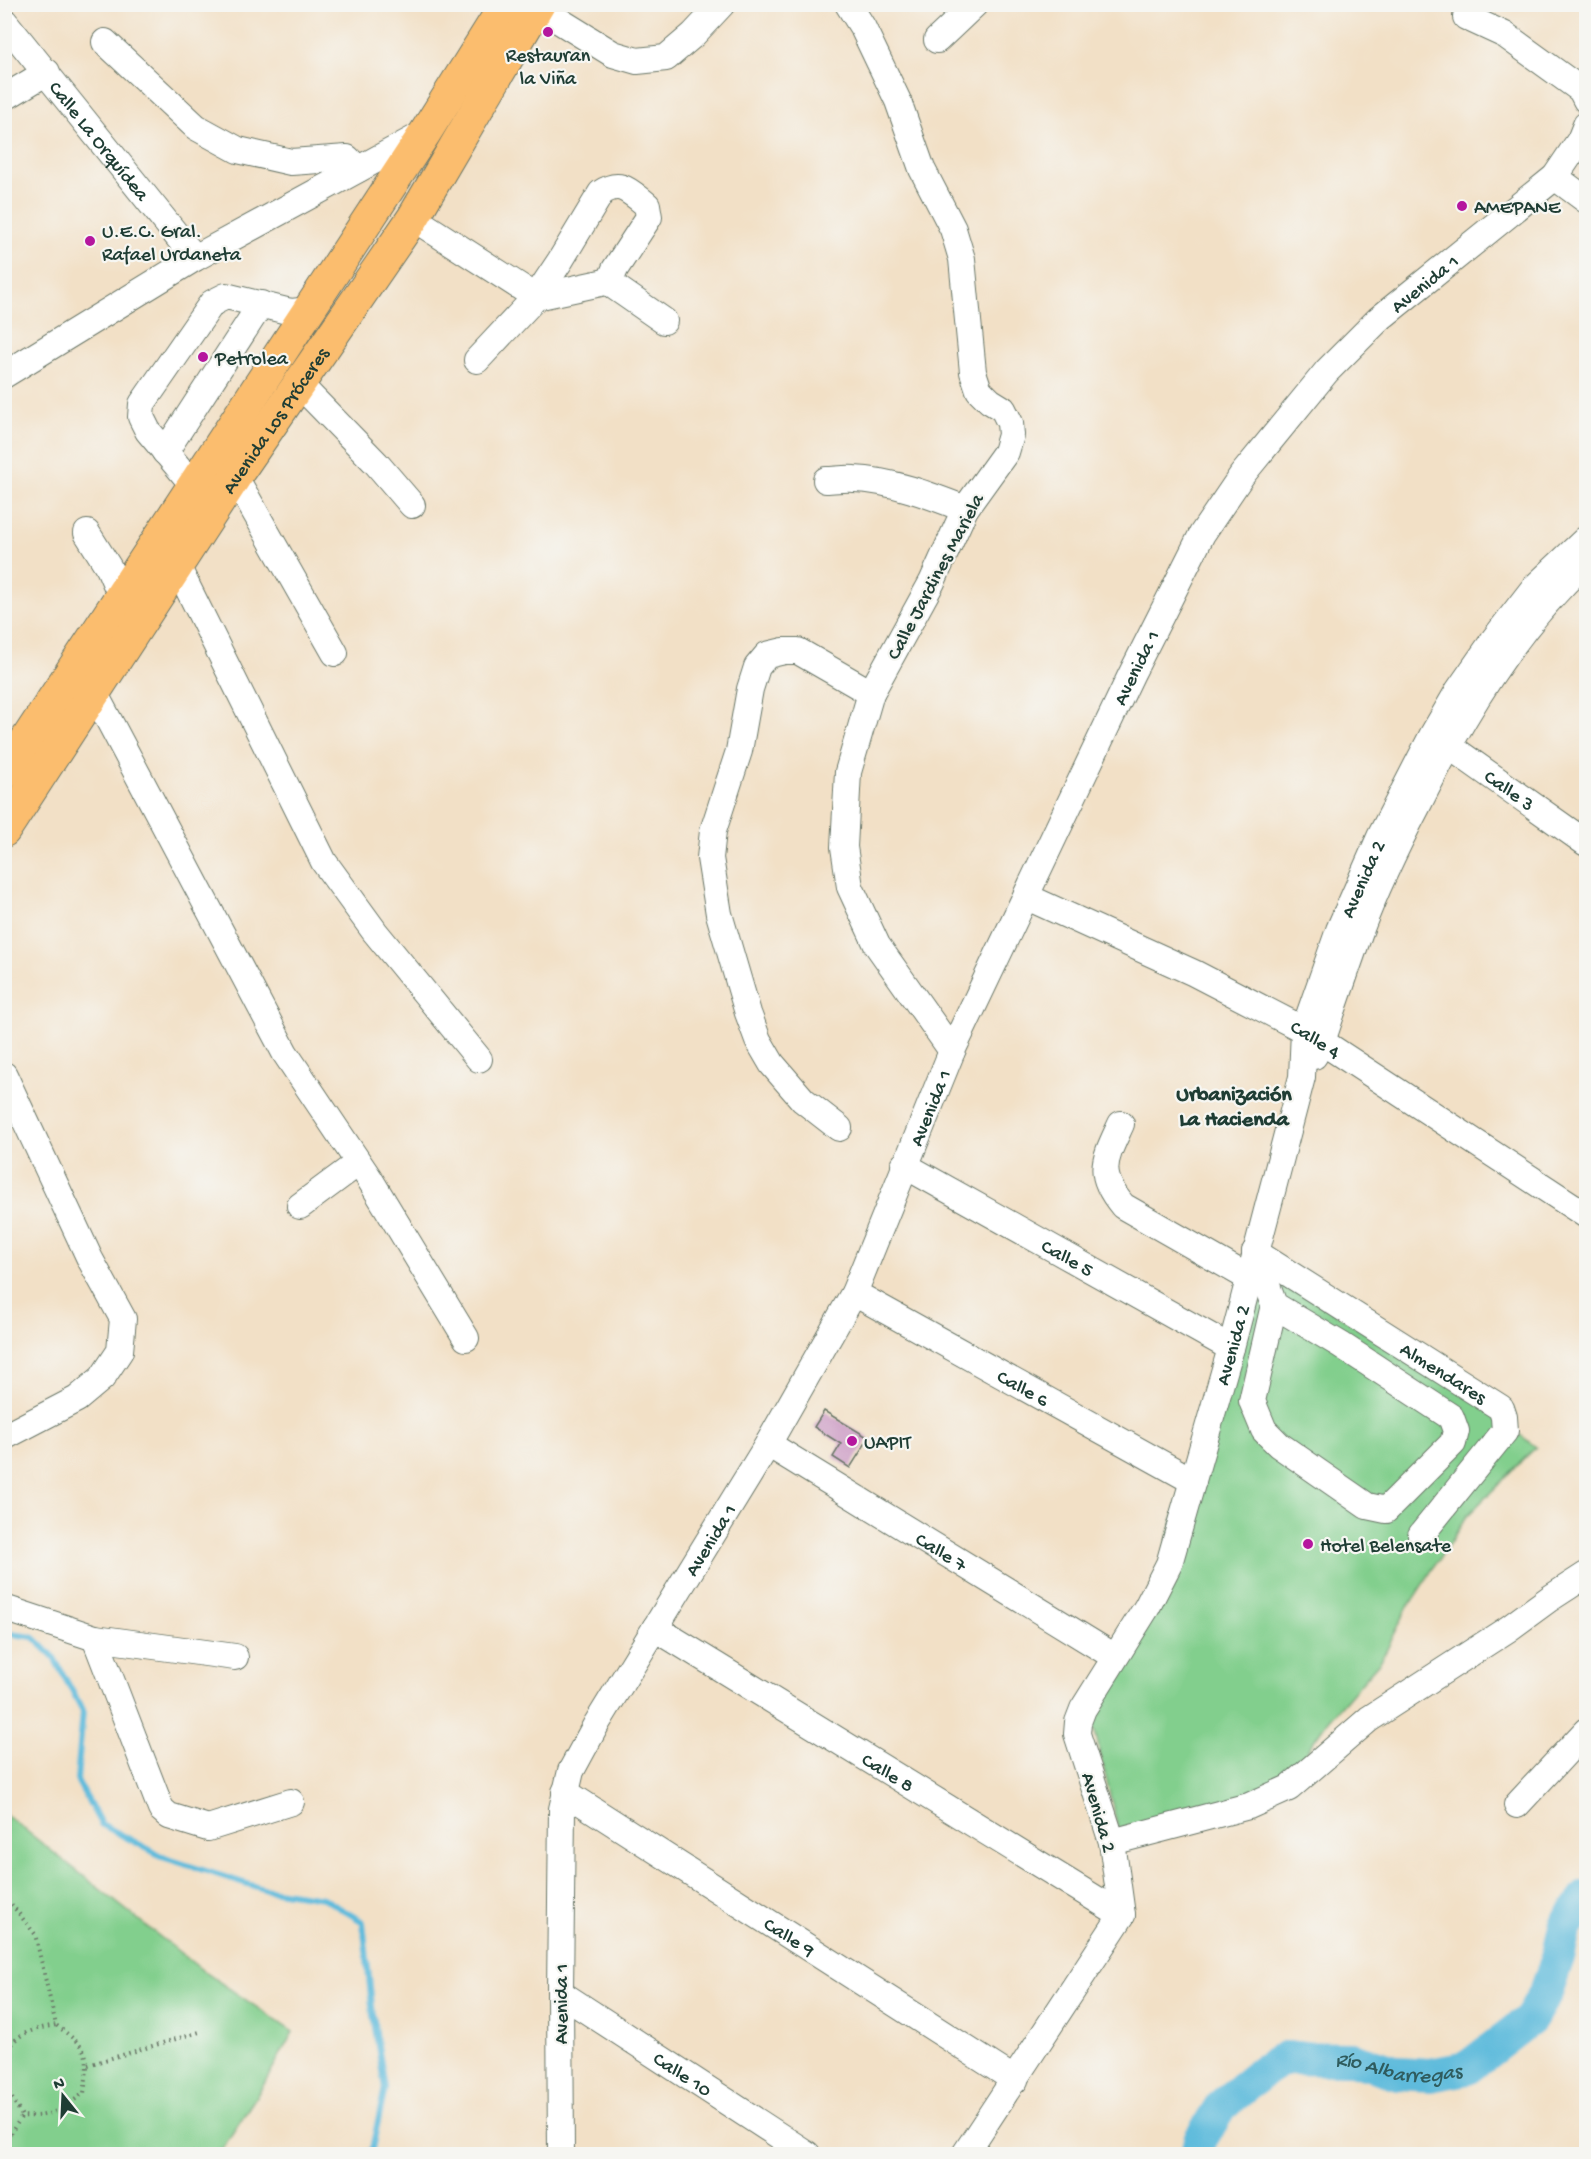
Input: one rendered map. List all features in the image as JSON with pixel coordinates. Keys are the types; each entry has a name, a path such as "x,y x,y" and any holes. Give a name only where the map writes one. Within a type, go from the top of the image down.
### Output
{"main road":[{"name":"Avenida Los Próceres","path":"4,774 310,310 506,4"},
{"name":"Avenida Los Próceres","path":"4,831 235,477 414,218 538,6"}],"street":[{"path":"4,375 195,258 425,133 428,106 490,4"},
{"path":"538,6 613,54 637,61 666,58 693,35 722,4"},
{"name":"Calle Jardines Mariela","path":"848,4 863,28 898,101 922,169 953,229 962,259 973,372 980,390 990,401 1003,409 1010,423 1011,435 1006,452 965,509 932,582 871,693 848,772 844,847 850,887 877,945 952,1051"},
{"path":"937,40 975,4"},
{"path":"1466,17 1504,35 1581,90 1587,100"},
{"name":"Calle La Orquídea","path":"4,21 195,258"},
{"path":"105,42 196,127 238,150 291,162 347,159 358,169"},
{"path":"4,98 47,72"},
{"name":"Avenida 1","path":"561,2154 562,1809 571,1772 576,1762 597,1723 768,1444 854,1293 952,1051 1160,616 1202,534 1242,475 1327,371 1379,319 1555,177 1581,140 1587,125"},
{"path":"1555,177 1587,200"},
{"path":"477,360 536,297 601,193 611,186 620,186 647,205 649,217 615,269 610,281"},
{"path":"414,218 536,297 610,281"},
{"path":"610,281 615,287 664,321"},
{"path":"194,486 148,431 141,417 142,404 212,303 226,296 291,312 310,310"},
{"path":"165,452 261,304"},
{"path":"299,384 376,463 412,505"},
{"path":"235,477 335,653"},
{"path":"826,480 856,479 920,491 965,509"},
{"path":"87,533 109,568 121,596"},
{"path":"1440,740 1471,673 1533,589 1587,539"},
{"path":"1440,740 1529,624 1587,562"},
{"path":"177,566 324,862 375,932 479,1059"},
{"path":"839,1128 803,1100 772,1064 758,1040 719,914 710,858 713,831 738,751 750,689 757,667 767,655 798,651 871,693"},
{"path":"95,694 285,1053 358,1163 466,1338"},
{"name":"Calle 3","path":"1440,740 1587,843"},
{"name":"Avenida 2","path":"1122,1915 1112,1842 1077,1734 1078,1722 1083,1709 1146,1607 1169,1564 1231,1348 1313,1036 1402,836 1440,740"},
{"name":"Calle 4","path":"1027,897 1194,973 1313,1036 1587,1215"},
{"path":"4,1075 90,1259 123,1319 120,1350 102,1378 77,1399 4,1437"},
{"path":"1121,1124 1105,1160 1109,1189 1123,1206 1249,1278"},
{"path":"300,1206 358,1163"},
{"name":"Calle 5","path":"904,1166 1231,1348"},
{"path":"1255,1251 1274,1305 1252,1401 1264,1430 1279,1445 1367,1506 1386,1510 1453,1443 1456,1431 1451,1417 1341,1345 1274,1305"},
{"name":"Almendares","path":"1255,1251 1501,1408 1504,1417 1504,1431 1421,1535"},
{"name":"Calle 6","path":"854,1293 1193,1481"},
{"name":"Calle 7","path":"768,1444 1115,1657"},
{"path":"1112,1842 1249,1806 1289,1788 1369,1719 1587,1575"},
{"path":"4,1608 95,1638 235,1657"},
{"name":"Calle 8","path":"655,1628 1122,1915"},
{"path":"95,1638 161,1809 169,1816 208,1828 291,1802"},
{"path":"1517,1805 1587,1731"},
{"name":"Calle 9","path":"566,1792 1015,2080"},
{"path":"965,2154 1122,1915"},
{"name":"Calle 10","path":"560,1993 807,2154"}],"path":[{"path":"4,1895 35,1934 56,2025 81,2044 88,2065 84,2093 60,2111 39,2118 22,2116"},
{"path":"4,2061 14,2040 33,2030 56,2025"},
{"path":"88,2065 203,2031"},
{"path":"4,2082 22,2116"},
{"path":"4,2143 22,2116"}],"green space":[{"name":"Hotel Belensate","path":"1270,1272 1476,1401 1536,1447 1467,1516 1408,1607 1382,1659 1327,1722 1279,1791 1118,1829 1089,1706 1142,1629 1218,1362"},
{"path":"5,1814 202,1970 293,2032 264,2084 219,2154 5,2154"}],"building":[{"name":"UAPIT","path":"824,1411 869,1438 850,1468 833,1457 841,1444 814,1427"}],"waterway":[{"path":"4,1633 33,1637 53,1656 83,1711 77,1780 101,1824 165,1858 263,1889 323,1898 363,1922 373,2015 385,2088 372,2149 367,2154"},
{"name":"Río Albarregas","path":"1197,2154 1200,2140 1221,2106 1266,2069 1285,2058 1352,2059 1398,2073 1430,2075 1467,2068 1530,2019 1546,1992 1559,1954 1565,1927 1586,1898"}],"place":[{"name":"Restauran la Viña","path":"548,32"},
{"name":"AMEPANE","path":"1462,206"},
{"name":"U.E.C. Gral. Rafael Urdaneta","path":"90,241"},
{"name":"Petrolea","path":"203,357"},
{"name":"UAPIT","path":"852,1441"},
{"name":"Hotel Belensate","path":"1308,1544"}],"district":[{"name":"Urbanización La Hacienda","path":"1234,1104"}]}
